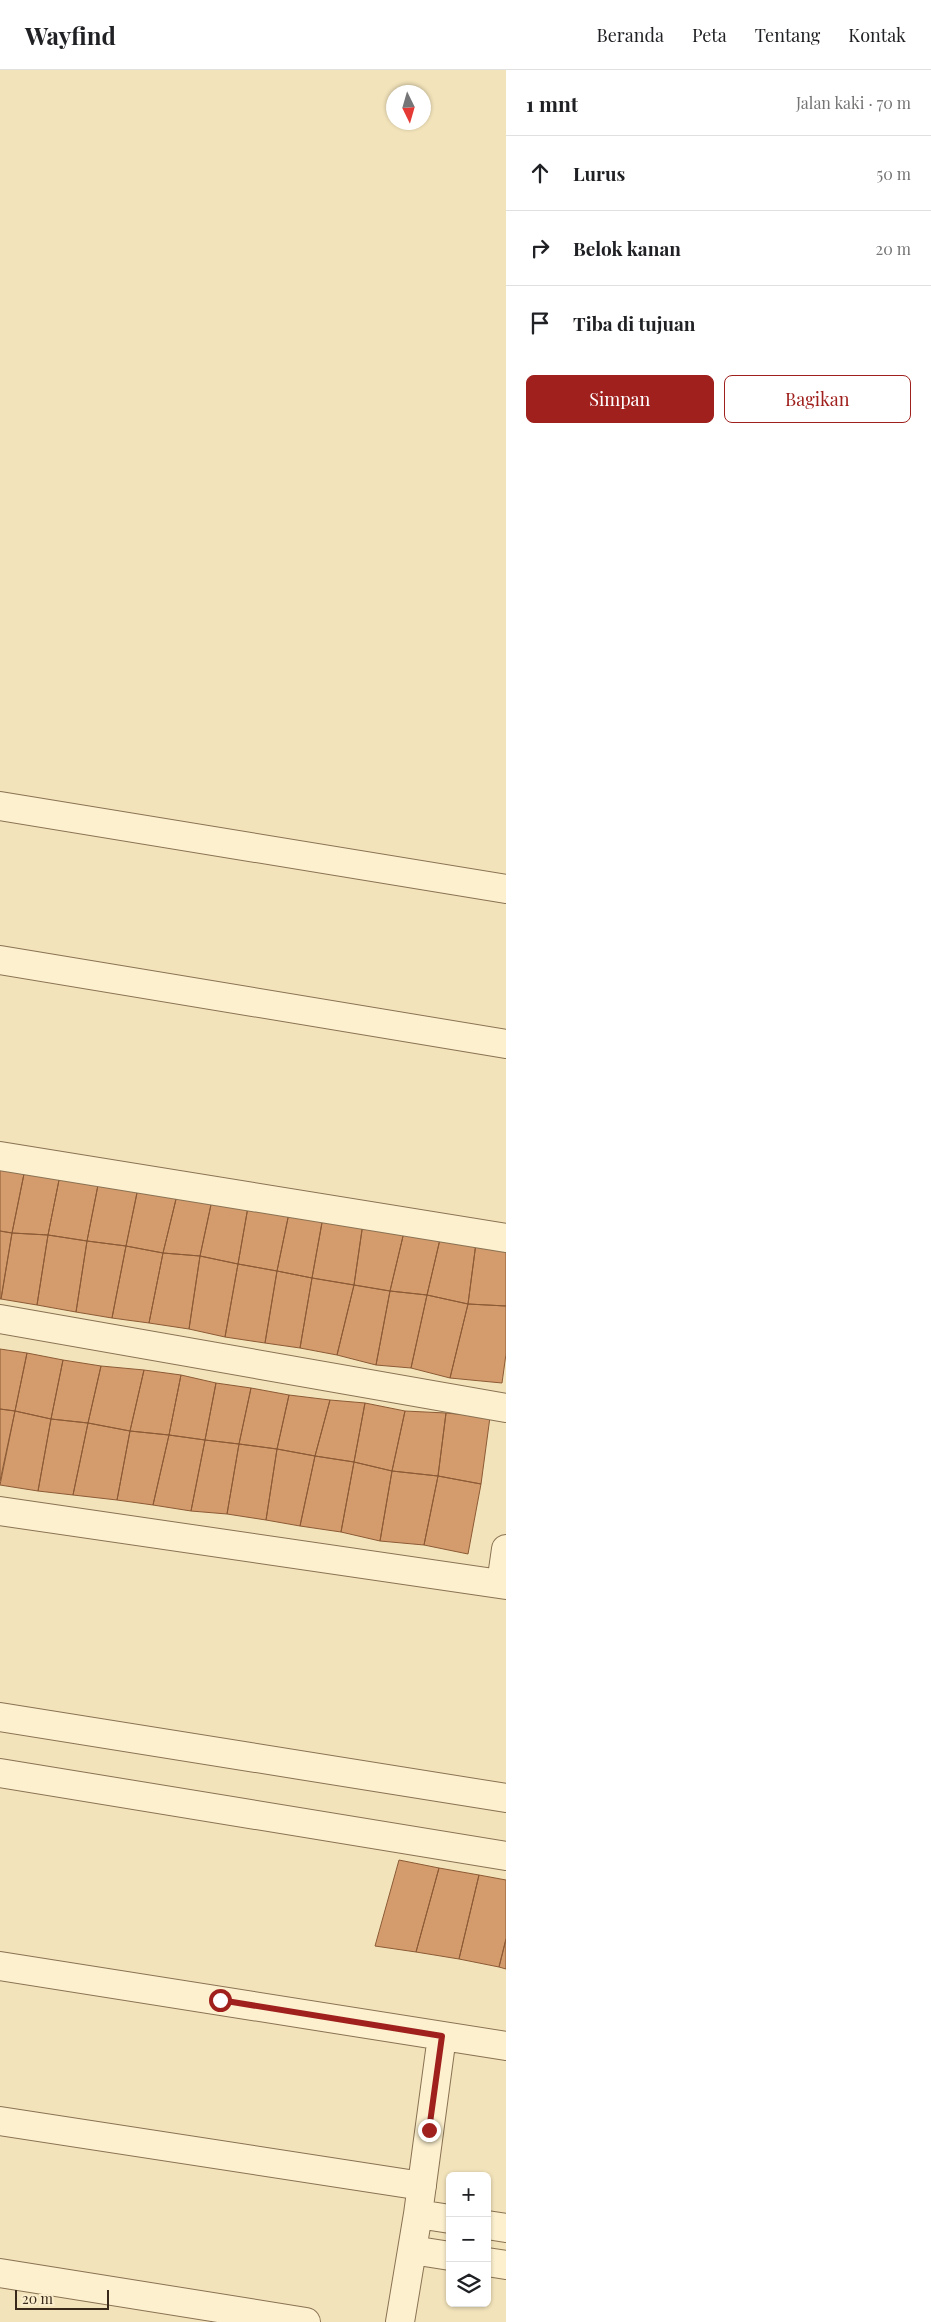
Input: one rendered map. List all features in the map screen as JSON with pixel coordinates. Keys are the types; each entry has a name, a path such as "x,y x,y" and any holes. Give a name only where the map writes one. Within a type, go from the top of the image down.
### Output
{"street":[{"path":"0,806 506,889"},
{"path":"0,960 506,1044"},
{"path":"0,1156 506,1238"},
{"path":"0,1318 506,1408"},
{"path":"0,1511 503,1585 506,1549"},
{"path":"0,1717 506,1798"},
{"path":"0,1774 506,1856"},
{"path":"0,1966 506,2046"},
{"path":"400,2322 418,2214 442,2036"},
{"path":"0,2120 422,2186"},
{"path":"418,2214 446,2218"},
{"path":"491,2226 506,2228"},
{"path":"412,2250 446,2255"},
{"path":"491,2262 506,2264"},
{"path":"0,2273 306,2322"}],"building":[{"path":"0,1166 25,1169 12,1233 0,1231"},
{"path":"25,1169 60,1175 48,1235 12,1233"},
{"path":"60,1175 99,1180 87,1241 48,1235"},
{"path":"99,1180 138,1188 126,1246 87,1241"},
{"path":"138,1188 177,1195 163,1253 126,1246"},
{"path":"177,1195 212,1200 200,1256 163,1253"},
{"path":"212,1200 248,1207 238,1264 200,1256"},
{"path":"248,1207 289,1213 277,1271 238,1264"},
{"path":"289,1213 323,1217 312,1278 277,1271"},
{"path":"323,1217 363,1223 354,1285 312,1278"},
{"path":"363,1223 404,1232 390,1291 354,1285"},
{"path":"0,1231 12,1233 1,1299 0,1299"},
{"path":"404,1232 441,1235 427,1295 390,1291"},
{"path":"12,1233 48,1235 37,1305 1,1299"},
{"path":"48,1235 87,1241 76,1312 37,1305"},
{"path":"441,1235 476,1243 468,1304 427,1295"},
{"path":"87,1241 126,1246 112,1318 76,1312"},
{"path":"476,1243 506,1247 506,1306 468,1304"},
{"path":"126,1246 163,1253 149,1323 112,1318"},
{"path":"163,1253 200,1256 189,1329 149,1323"},
{"path":"200,1256 238,1264 225,1337 189,1329"},
{"path":"238,1264 277,1271 265,1343 225,1337"},
{"path":"277,1271 312,1278 300,1348 265,1343"},
{"path":"312,1278 354,1285 337,1355 300,1348"},
{"path":"354,1285 390,1291 376,1365 337,1355"},
{"path":"390,1291 427,1295 411,1368 376,1365"},
{"path":"427,1295 468,1304 450,1378 411,1368"},
{"path":"468,1304 506,1306 506,1354 502,1383 450,1378"},
{"path":"0,1349 27,1353 15,1411 0,1409"},
{"path":"27,1353 63,1360 51,1419 15,1411"},
{"path":"63,1360 101,1366 88,1423 51,1419"},
{"path":"101,1366 144,1370 130,1431 88,1423"},
{"path":"144,1370 181,1375 169,1435 130,1431"},
{"path":"181,1375 216,1383 205,1440 169,1435"},
{"path":"216,1383 251,1388 239,1444 205,1440"},
{"path":"251,1388 289,1395 277,1449 239,1444"},
{"path":"289,1395 330,1400 315,1456 277,1449"},
{"path":"330,1400 365,1403 354,1462 315,1456"},
{"path":"365,1403 405,1411 392,1471 354,1462"},
{"path":"0,1409 15,1411 0,1481"},
{"path":"15,1411 51,1419 38,1491 0,1485"},
{"path":"405,1411 446,1413 438,1476 392,1471"},
{"path":"446,1413 490,1417 481,1484 438,1476"},
{"path":"51,1419 88,1423 73,1495 38,1491"},
{"path":"88,1423 130,1431 117,1500 73,1495"},
{"path":"130,1431 169,1435 153,1505 117,1500"},
{"path":"169,1435 205,1440 191,1511 153,1505"},
{"path":"205,1440 239,1444 227,1514 191,1511"},
{"path":"239,1444 277,1449 266,1520 227,1514"},
{"path":"277,1449 315,1456 300,1526 266,1520"},
{"path":"315,1456 354,1462 341,1532 300,1526"},
{"path":"354,1462 392,1471 380,1541 341,1532"},
{"path":"392,1471 438,1476 424,1545 380,1541"},
{"path":"438,1476 481,1484 468,1554 424,1545"},
{"path":"399,1860 439,1868 416,1952 375,1946"},
{"path":"439,1868 479,1875 459,1959 416,1952"},
{"path":"479,1875 506,1880 506,1939 499,1967 459,1959"},
{"path":"506,1939 506,1969 499,1967"}],"route":[{"path":"220,2000 442,2036 429,2130"}]}
